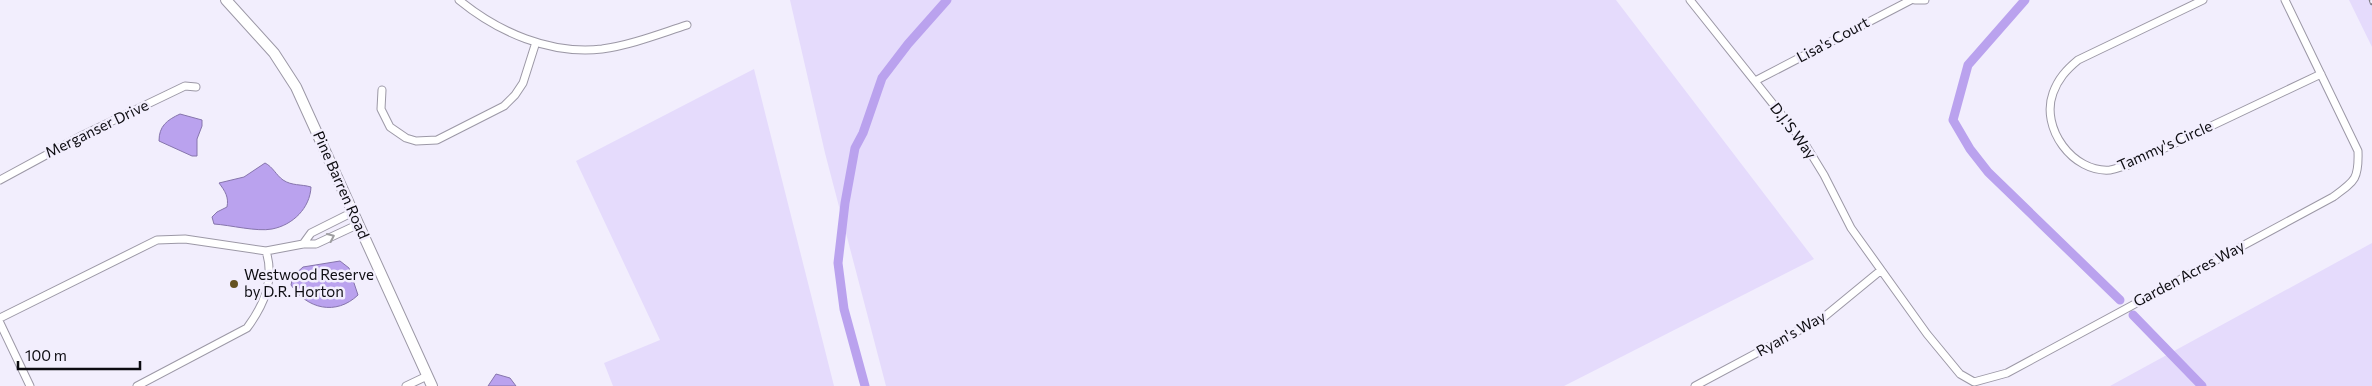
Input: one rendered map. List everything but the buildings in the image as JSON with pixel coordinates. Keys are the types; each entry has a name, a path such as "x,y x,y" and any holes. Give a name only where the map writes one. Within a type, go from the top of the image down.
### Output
{"main road":[{"name":"Pine Barren Road","path":"226,0 274,53 296,87 432,386"}],"street":[{"path":"459,0 489,22 536,42 576,48 600,49 634,42 687,25"},
{"name":"D.J.'S Way","path":"1690,0 1805,144 1824,175 1851,228 1880,271"},
{"name":"Lisa's Court","path":"1755,81 1911,0"},
{"path":"1915,0 1925,0"},
{"name":"Tammy's Circle","path":"2202,0 2078,60 2063,72 2052,95 2051,116 2057,140 2071,157 2090,166 2109,170 2129,165 2321,74"},
{"name":"Garden Acres Way","path":"1880,271 1928,336 1960,374 1974,382 2007,373 2333,197 2353,183 2358,170 2358,151 2285,0"},
{"path":"382,90 381,109 390,127 406,138 416,141 437,140 504,106 523,83 536,42"},
{"name":"Merganser Drive","path":"0,180 83,135 182,88 196,87"},
{"path":"303,244 311,233 353,212"},
{"path":"0,318 157,240 185,239 266,251 303,244 316,244 359,224"},
{"path":"137,386 238,335 246,328 258,313 268,291 270,264 266,251"},
{"name":"Ryan's Way","path":"1695,386 1824,317 1880,271"},
{"path":"0,323 30,386"},
{"path":"406,386 427,376"}],"shaded area":[{"path":"790,0 1616,0 1814,259 1564,386 886,386 825,153"},
{"path":"2349,0 2372,0 2372,47"},
{"path":"754,69 834,386 613,386 604,363 660,340 576,161"},
{"path":"180,114 202,120 202,126 197,139 197,156 192,156 159,141 162,127"},
{"path":"265,163 286,182 311,187 307,202 299,214 287,224 266,230 214,224 212,217 227,207 226,194 219,183 244,177"},
{"path":"2372,243 2372,386 2110,386"},
{"path":"340,261 349,268 358,295 349,302 340,306 322,307 305,300 291,285 293,276 303,267"},
{"path":"496,374 510,378 516,386 488,386"}],"waterway":[{"path":"865,386 844,309 838,263 845,203 855,148 863,133 882,78 908,44 947,0"},
{"path":"2025,0 1968,65 1953,120 1970,149 1988,172 2120,300"},
{"path":"2133,315 2202,386"}],"place":[{"name":"Westwood Reserve by D.R. Horton","path":"234,284"}]}
